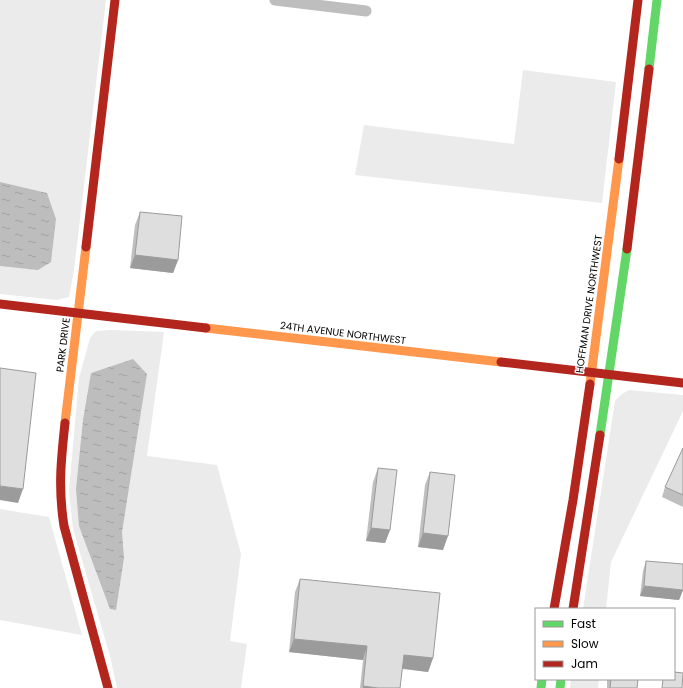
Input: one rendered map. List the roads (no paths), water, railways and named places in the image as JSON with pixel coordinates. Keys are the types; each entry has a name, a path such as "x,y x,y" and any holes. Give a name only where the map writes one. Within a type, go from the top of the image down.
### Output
{"street":[{"name":"PARK DRIVE","path":"108,688 65,534 60,508 60,470 115,0"},
{"path":"275,0 366,11"},
{"name":"HOFFMAN DRIVE NORTHWEST","path":"554,608 591,373 621,152 638,0"},
{"path":"573,608 610,375 635,190 657,0"},
{"name":"24TH AVENUE NORTHWEST","path":"0,304 683,383"}],"water":[{"path":"0,182 47,193 56,219 51,262 38,270 0,266"},
{"path":"133,359 147,374 122,532 124,558 116,610 110,609 79,526 76,489 83,420 91,373"}]}
